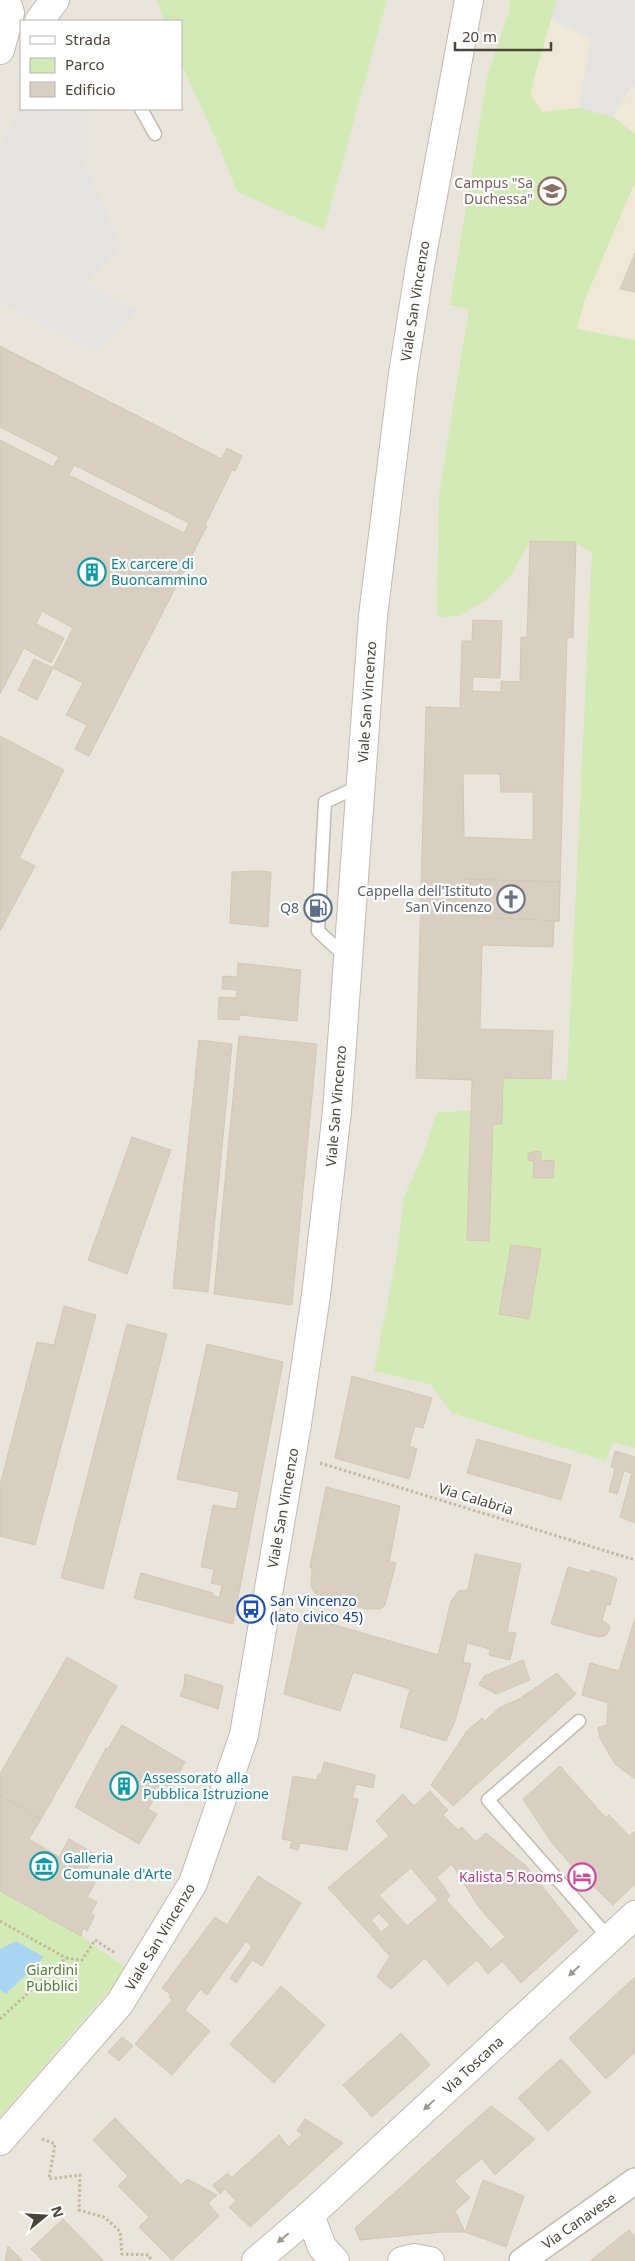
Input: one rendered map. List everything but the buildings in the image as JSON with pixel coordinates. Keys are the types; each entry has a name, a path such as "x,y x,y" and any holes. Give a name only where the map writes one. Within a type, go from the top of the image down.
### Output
{"street":[{"path":"0,50 10,13 6,0"},
{"name":"Viale San Vincenzo","path":"0,2140 120,2004 193,1883 244,1735 296,1432 316,1296 338,1111 373,616 403,374 420,266 470,0"},
{"path":"0,71 20,45"},
{"name":"Via Toscana","path":"256,2261 310,2215 635,1915"},
{"name":"Via Canavese","path":"522,2261 632,2187"},
{"path":"310,2215 322,2247 335,2261"},
{"path":"402,2261 414,2258 430,2261"}],"lane":[{"path":"142,110 155,134"},
{"path":"579,1721 488,1800 610,1938"}],"path":[{"name":"Via Calabria","path":"319,1463 635,1560"},
{"path":"0,1921 66,1958 82,1960 92,1944"},
{"path":"0,2018 66,1958"},
{"path":"39,2137 55,2144 49,2179 80,2175 79,2210 104,2217 120,2231 122,2254 149,2256 151,2261"}],"shaded area":[{"path":"0,0 510,0 509,11 487,77 450,305 635,340 635,2261 0,2261"},
{"name":"Campus \"Sa Duchessa\"","path":"510,0 635,0 635,340 450,305 487,77 509,11"},
{"path":"557,0 635,0 635,87 631,88 613,117 579,108 591,39 551,19"},
{"path":"20,105 20,110 86,110 89,113 86,166 121,246 86,282 137,311 97,352 0,303 0,148"}],"green space":[{"path":"157,0 387,0 324,230 237,192 222,153 182,65 182,20 164,20"},
{"path":"510,0 557,0 534,78 531,95 542,112 579,108 613,117 635,134 635,182 584,302 577,329 635,340 635,1448 613,1442 606,1461 452,1413 430,1384 374,1371 397,1254 404,1197 424,1152 437,1112 471,1111 467,1240 489,1241 493,1124 502,1124 503,1078 567,1080 592,553 575,542 530,541 511,575 488,598 460,616 437,617 439,495 469,309 450,305 487,77 509,11"},
{"name":"Giardini Pubblici","path":"0,1891 81,1936 126,1968 0,2117"}],"water":[{"path":"16,1941 44,1957 6,1994 0,1990 0,1949"}],"place":[{"name":"Campus \"Sa Duchessa\"","path":"552,191"},
{"name":"Ex carcere di Buoncammino","path":"92,572"},
{"name":"Cappella dell'Istituto San Vincenzo","path":"511,899"},
{"name":"Q8","path":"318,908"},
{"name":"San Vincenzo (lato civico 45)","path":"251,1609"},
{"name":"Assessorato alla Pubblica Istruzione","path":"124,1786"},
{"name":"Galleria Comunale d'Arte","path":"44,1866"},
{"name":"Kalista 5 Rooms","path":"582,1877"}]}
